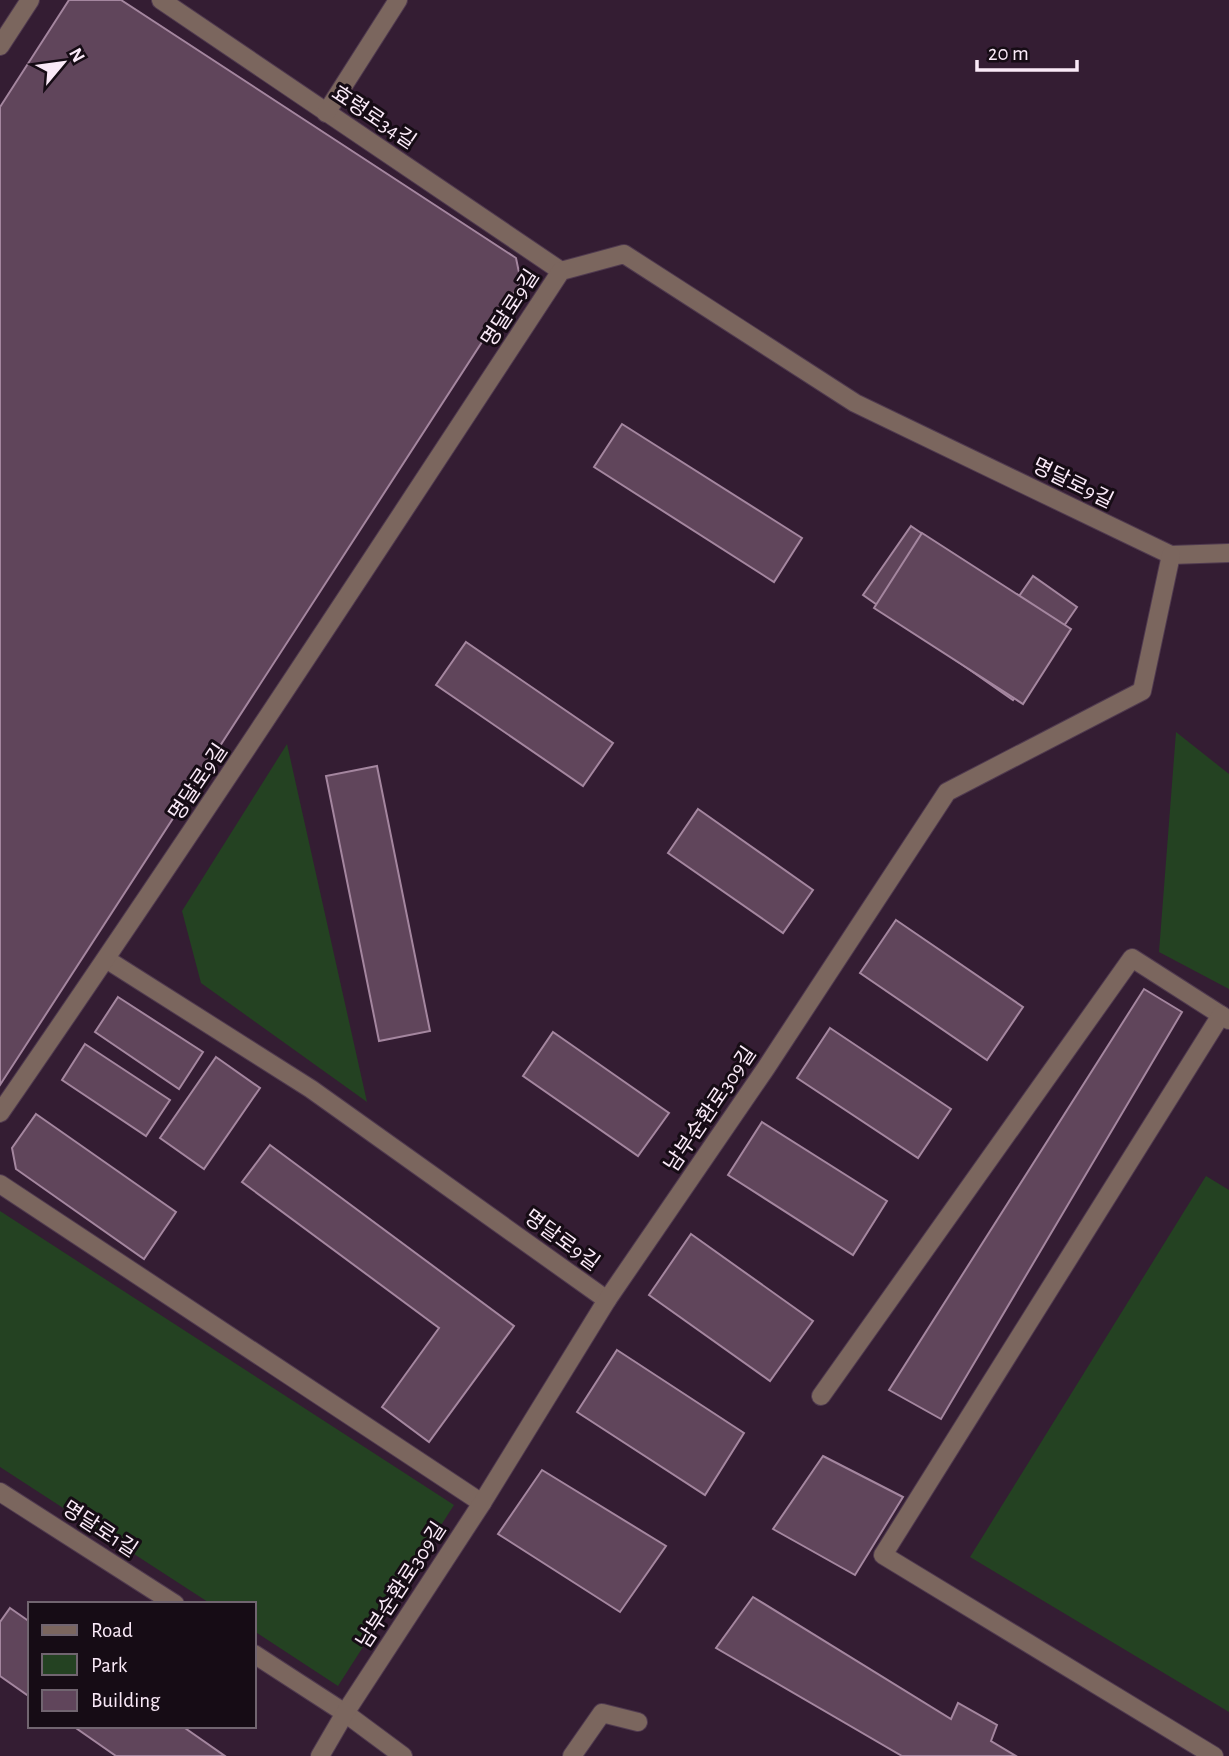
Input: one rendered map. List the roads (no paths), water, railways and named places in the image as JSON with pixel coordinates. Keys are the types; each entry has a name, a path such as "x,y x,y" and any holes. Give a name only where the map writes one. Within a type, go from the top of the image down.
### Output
{"street":[{"path":"0,46 30,0"},
{"name":"효령로34길","path":"161,0 561,271"},
{"path":"326,113 398,0"},
{"name":"명달로9길","path":"0,1113 263,727 561,271 624,254 855,403 1171,555 1229,553"},
{"name":"남부순환로309길","path":"320,1756 345,1713 482,1503 607,1300 766,1068 947,792 1142,691 1171,555"},
{"path":"821,1395 1132,958 1225,1017 883,1555 1214,1756"},
{"name":"명달로9길","path":"106,959 311,1089 607,1300"},
{"path":"0,1184 482,1503"},
{"name":"명달로1길","path":"0,1492 172,1602"},
{"path":"256,1655 345,1713 403,1756"},
{"path":"572,1756 602,1713 638,1722"}]}
